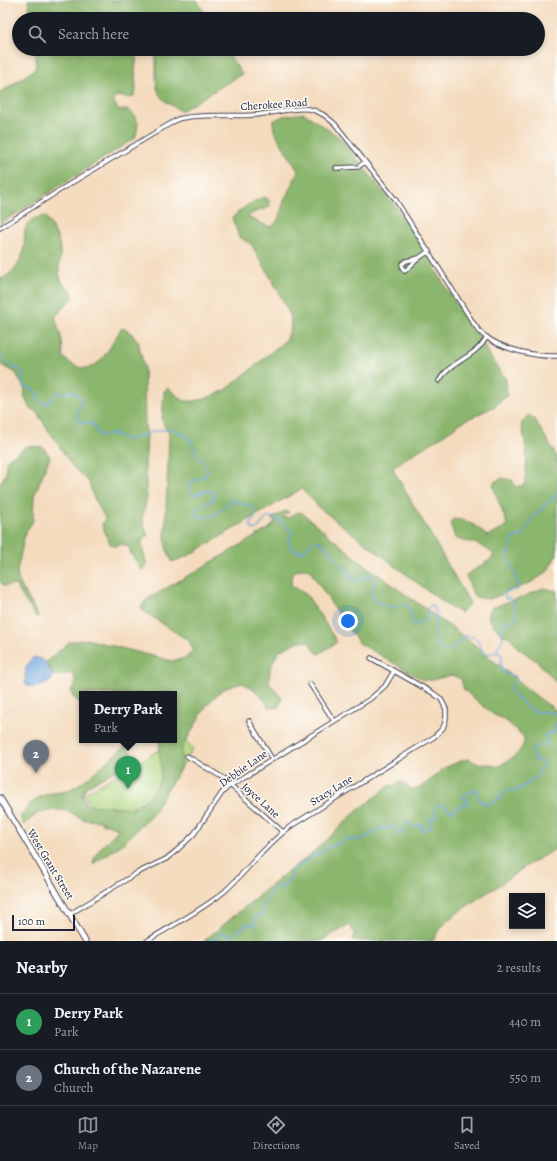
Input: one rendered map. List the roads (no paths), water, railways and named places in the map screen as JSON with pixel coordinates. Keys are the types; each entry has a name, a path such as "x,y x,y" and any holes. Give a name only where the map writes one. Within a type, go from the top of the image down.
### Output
{"main road":[{"name":"West Grant Street","path":"0,798 70,914 84,941"}],"street":[{"name":"Cherokee Road","path":"0,228 166,126 184,118 248,116 303,109 314,110 324,115 335,124 395,199 474,324 486,337 522,351 557,356"},
{"path":"336,168 358,167 365,162"},
{"path":"419,258 404,262 402,264 403,269 405,271 429,251"},
{"path":"439,381 454,365 477,350 486,337"},
{"name":"Stacy Lane","path":"147,941 203,907 223,892 247,870 266,846 283,832 307,815 434,737 443,728 446,719 446,709 441,699 371,658"},
{"name":"Debbie Lane","path":"70,914 138,873 162,861 176,851 194,834 222,793 231,785 376,695 385,686 394,671"},
{"path":"310,684 334,721"},
{"path":"249,721 272,759"},
{"name":"Joyce Lane","path":"187,756 211,769 283,832"}],"water":[{"path":"34,657 44,661 53,676 52,680 46,684 33,687 26,685 25,677 27,666"}],"waterway":[{"path":"0,355 10,366 21,370 23,386 33,389 41,403 46,404 58,392 62,394 69,392 77,394 81,400 76,419 77,422 92,423 97,433 101,435 114,434 128,440 156,431 170,429 176,430 189,438 195,452 205,465 208,472 204,477 191,481 188,487 189,491 193,495 203,491 214,492 215,496 208,503 194,510 196,515 202,517 213,516 234,499 240,504 251,505 254,509 255,517 250,526 254,530 258,528 268,517 272,517 292,531 293,533 288,542 290,547 295,551 302,552 312,543 320,541 344,567 352,580 357,581 370,575 374,577 376,581 371,593 376,601 391,607 406,605 411,611 411,619 414,624 423,622 427,615 427,609 431,605 433,606 436,613 436,644 441,649 449,651 466,636 471,636 477,639 484,654 498,653 502,655 501,666 503,672 516,677 516,681 511,685 510,690 522,703 534,711 557,714"},
{"path":"499,653 497,649 503,638 501,623 510,623 516,619 514,606 509,598 506,599 504,594 508,591 518,589 519,585 516,580 515,573 506,556 512,545 512,539 518,536 522,537 533,517 557,494"},
{"path":"207,941 215,939 222,933 225,933 229,938 248,923 253,926 257,915 263,914 261,908 275,886 282,889 287,881 292,877 290,870 308,861 312,856 322,852 327,847 333,846 344,840 364,839 381,828 387,829 393,826 398,834 406,830 406,824 408,822 414,827 422,824 422,830 425,830 432,826 430,820 436,817 435,808 439,805 443,805 452,812 462,804 465,806 468,803 468,800 462,796 466,793 471,793 474,789 478,791 478,798 485,805 499,799 509,790 516,791 526,785 536,778 542,767 542,761 540,760 537,762 534,759 532,750 537,746 548,745 545,735 555,731 554,725 557,724"}],"place":[{"name":"Church of the Nazarene","path":"36,773"},
{"name":"Derry Park","path":"128,789"}]}
